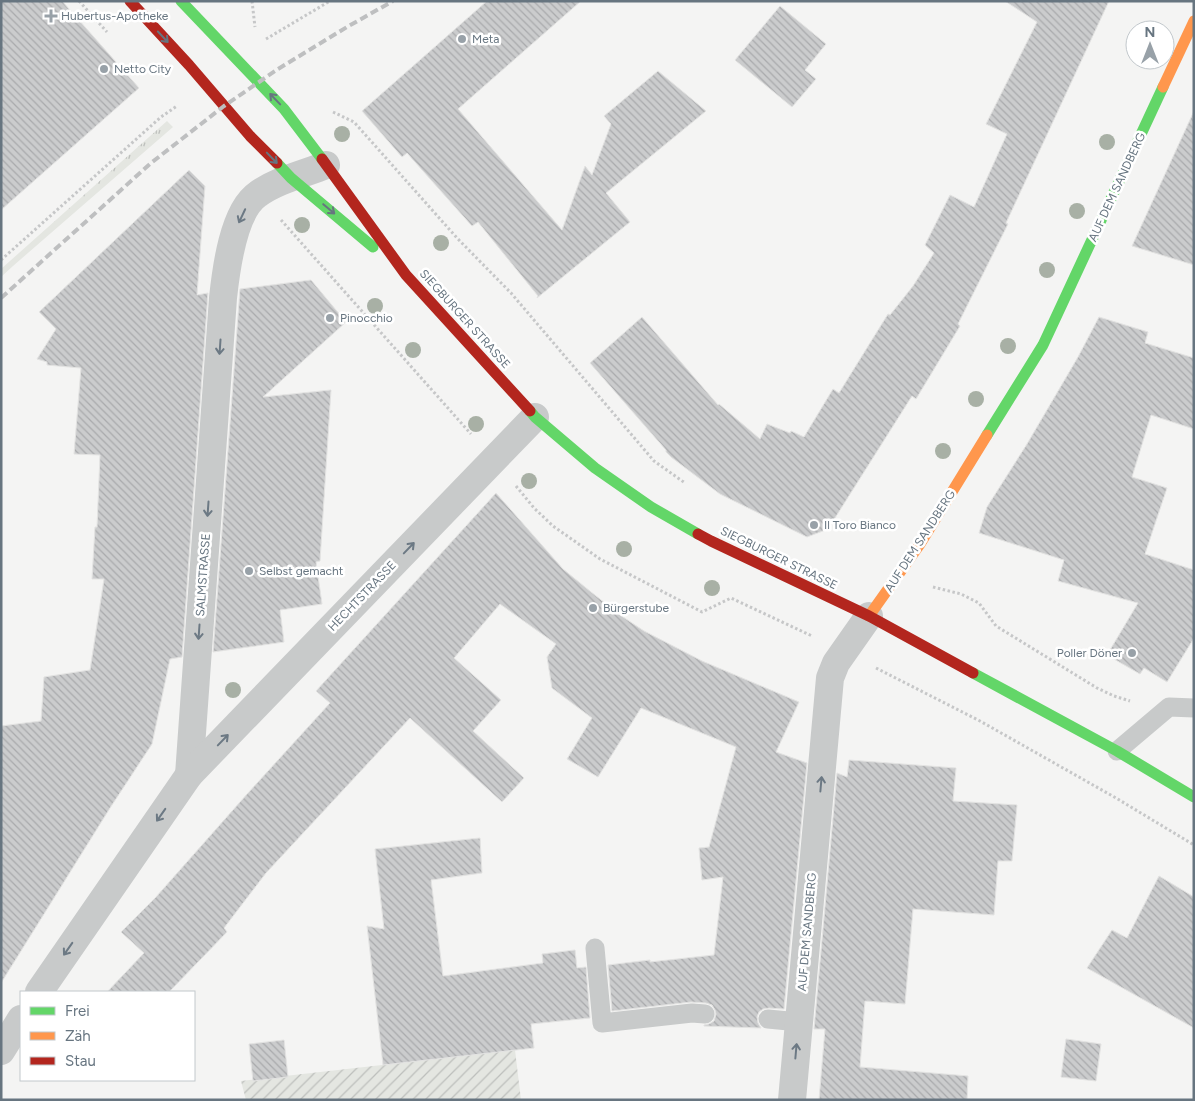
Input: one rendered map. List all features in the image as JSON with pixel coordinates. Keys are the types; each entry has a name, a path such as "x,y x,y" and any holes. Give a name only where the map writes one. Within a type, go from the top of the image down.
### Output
{"main road":[{"name":"SIEGBURGER STRASSE","path":"130,1 189,65 250,136 291,178 406,274"},
{"name":"SIEGBURGER STRASSE","path":"181,1 284,108 406,274 535,417 595,468 651,507 718,544 870,616 1118,751 1194,797"},
{"name":"AUF DEM SANDBERG","path":"870,616 920,544 1043,345 1194,21"}],"street":[{"name":"SALMSTRASSE","path":"189,775 225,280 228,262 236,228 248,204 257,194 291,178 326,166"},
{"name":"HECHTSTRASSE","path":"189,775 535,417"},
{"name":"AUF DEM SANDBERG","path":"792,1100 830,678 836,663 870,616"},
{"path":"40,991 189,775"},
{"path":"1,1050 20,1021"}],"lane":[{"path":"1118,751 1169,708 1194,708"},
{"path":"595,948 602,1023 692,1013 705,1014"},
{"path":"768,1019 799,1022"}],"path":[{"path":"265,40 330,1"},
{"path":"1,260 161,117 178,106 173,100"},
{"path":"331,111 354,122 457,238 510,293 654,461 692,488"},
{"path":"257,194 494,460 534,508 553,526 600,559 702,612 731,598 844,652 980,721 1116,798 1194,845"},
{"path":"939,589 961,594 979,603 996,626 1097,688 1136,703 1160,715"}],"green space":[{"path":"167,121 173,127 1,277 1,269"},
{"path":"515,1050 521,1100 246,1100 241,1081"}],"building":[{"path":"1,1 62,1 139,88 1,210"},
{"path":"487,1 581,1 458,109 562,230 585,166 592,175 611,124 604,116 658,71 706,111 606,193 630,222 537,298 538,296 478,222 472,226 407,153 402,157 362,111"},
{"path":"1005,1 1109,1 1006,223 1008,224 958,324 960,326 916,399 912,396 828,529 807,537 720,494 671,457 590,363 642,317 718,405 760,439 767,424 804,437 833,389 839,393 888,314 890,315 913,286 934,253 925,245 950,195 974,207 1007,134 986,124 1037,22"},
{"path":"780,6 826,44 805,70 816,79 792,107 735,60"},
{"path":"1194,111 1194,265 1132,246"},
{"path":"189,170 205,186 197,295 208,293 182,657 170,659 152,744 1,983 1,726 41,721 44,677 90,670 104,579 92,579 95,527 97,527 100,455 74,454 81,368 47,365 47,362 37,359 56,329 39,312"},
{"path":"311,280 346,322 263,397 331,390 320,561 316,562 322,604 280,610 284,642 213,652 240,289"},
{"path":"1099,317 1148,332 1145,343 1194,358 1194,429 1151,415 1132,477 1167,488 1145,554 1194,570 1194,638 1167,682 1144,668 1140,674 1107,655 1138,603 1058,581 1064,560 979,533 987,507 1027,444"},
{"path":"496,493 563,569 620,615 644,631 702,661 799,702 776,752 807,763 784,1009 769,1008 759,1012 757,1017 761,1028 704,1026 714,1021 716,1014 712,1005 706,1003 691,1002 612,1011 608,965 714,955 723,877 702,880 699,848 709,847 736,747 641,708 598,777 567,759 592,718 552,688 547,657 556,644 500,604 454,658 501,700 473,731 524,778 502,802 410,718 266,873 224,928 227,932 170,991 108,991 144,953 121,932 156,897 330,703 316,691"},
{"path":"849,760 956,768 953,801 1017,805 1012,861 998,861 994,915 913,909 905,1004 865,1001 860,1067 968,1076 967,1100 819,1100 825,1029 814,1029 837,773 847,777"},
{"path":"480,838 482,873 431,880 443,976 543,963 542,954 575,950 577,968 586,967 590,1018 531,1024 534,1048 383,1065 367,926 384,929 375,849"},
{"path":"1159,876 1194,897 1194,1028 1087,968 1112,930 1127,938"},
{"path":"1066,1039 1101,1044 1096,1081 1061,1077"},
{"path":"284,1040 288,1077 253,1081 249,1044"}],"railway":[{"path":"1,298 151,163 224,106 278,69 393,1"}],"traffic: fast":[{"path":"181,1 284,109 322,159"},
{"path":"987,435 1043,345 1163,87"},
{"path":"277,163 291,178 373,247"},
{"path":"530,411 595,468 651,507 698,534"},
{"path":"973,673 1117,751 1194,797"}],"traffic: slow":[{"path":"1163,87 1194,21"},
{"path":"869,616 920,544 987,435"}],"traffic: jam":[{"path":"130,1 189,65 250,136 277,163"},
{"path":"322,159 406,275 530,411"},
{"path":"698,534 869,616 973,673"}],"place":[{"name":"Hubertus-Apotheke","path":"51,16"},
{"name":"Meta","path":"462,39"},
{"name":"Netto City","path":"104,69"},
{"name":"Pinocchio","path":"330,318"},
{"name":"Il Toro Bianco","path":"814,525"},
{"name":"Selbst gemacht","path":"249,571"},
{"name":"Bürgerstube","path":"593,608"},
{"name":"Poller Döner","path":"1132,653"}]}
